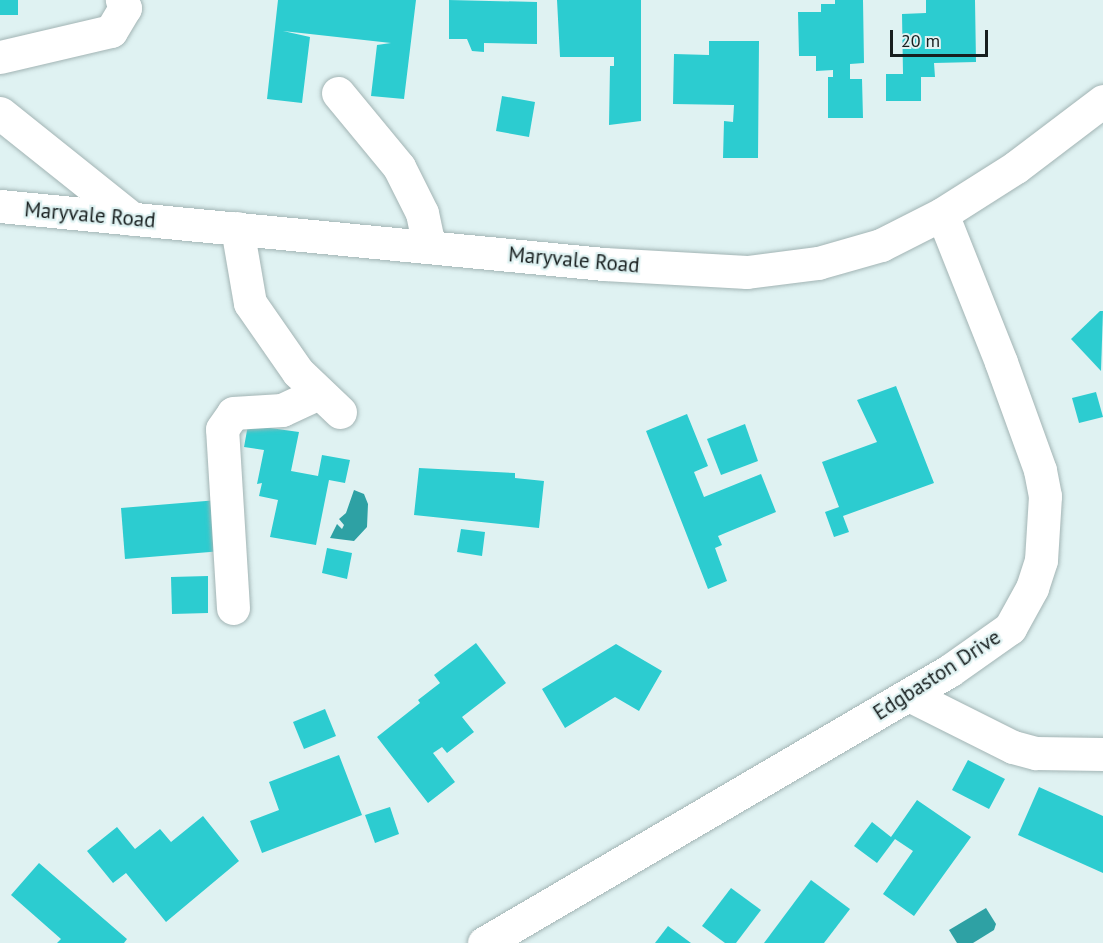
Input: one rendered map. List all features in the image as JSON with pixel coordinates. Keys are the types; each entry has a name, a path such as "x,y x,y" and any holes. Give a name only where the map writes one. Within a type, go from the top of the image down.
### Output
{"street":[{"path":"0,57 111,31 123,13 122,0"},
{"path":"338,93 399,167 422,213 429,246"},
{"name":"Maryvale Road","path":"0,206 604,264 747,272 818,263 881,245 942,214 1016,167 1103,101"},
{"path":"0,113 133,219"},
{"name":"Edgbaston Drive","path":"484,943 981,652 1010,628 1032,588 1046,525 1040,470 942,214"},
{"path":"232,608 222,429 233,413 282,410 329,403 275,343 250,303 237,228"},
{"path":"909,694 1013,747 1036,753 1103,754"}],"water":[{"path":"354,490 364,494 368,504 367,527 354,541 330,538 337,524 342,529 344,525 339,519 346,513"},
{"path":"986,908 996,924 994,930 973,943 957,943 949,930"}],"building":[{"path":"0,0 18,0 18,15 0,15"},
{"path":"278,0 416,0 404,99 371,96 377,45 391,43 283,31 310,37 302,103 267,99"},
{"path":"449,0 537,2 537,44 484,43 484,52 472,51 467,39 449,39"},
{"path":"557,0 641,0 641,121 609,125 610,66 614,66 614,57 560,57"},
{"path":"835,0 863,0 864,63 850,64 850,79 862,79 863,118 828,118 828,77 833,77 833,70 816,71 816,56 799,56 798,12 821,12 821,4 835,4"},
{"path":"926,0 975,0 976,62 934,63 935,77 921,77 921,101 886,101 886,74 903,74 902,14 926,13"},
{"path":"709,41 759,41 758,158 723,158 724,121 733,122 734,105 673,104 674,54 709,55"},
{"path":"502,96 535,102 529,137 496,131"},
{"path":"1100,311 1103,311 1101,371 1071,339"},
{"path":"896,386 934,483 843,516 849,532 834,537 825,512 839,507 822,462 877,442 857,400"},
{"path":"1096,392 1103,417 1079,423 1072,398"},
{"path":"687,414 708,466 694,472 704,497 761,474 776,512 718,536 722,545 715,548 727,581 708,589 646,431"},
{"path":"745,424 758,461 721,475 707,439"},
{"path":"248,425 299,432 291,471 318,476 322,455 350,460 345,483 329,480 316,545 270,537 278,500 259,496 262,483 257,484 264,450 244,447"},
{"path":"419,468 515,473 515,478 544,481 539,528 414,515"},
{"path":"218,500 222,551 125,559 121,508"},
{"path":"461,529 485,532 482,556 457,552"},
{"path":"327,548 352,553 347,579 322,573"},
{"path":"208,576 208,613 172,614 171,577"},
{"path":"476,643 506,683 462,717 474,732 447,753 442,747 433,753 455,782 428,803 377,737 420,703 418,700 440,683 434,675"},
{"path":"616,644 662,671 639,711 615,697 565,728 542,689"},
{"path":"325,709 336,736 304,749 293,722"},
{"path":"339,755 362,815 262,853 250,821 279,810 269,782"},
{"path":"968,760 1005,779 989,809 952,790"},
{"path":"1039,787 1103,816 1103,873 1018,835"},
{"path":"917,800 971,837 914,916 883,894 913,851 895,839 877,863 854,846 872,822 891,837"},
{"path":"390,807 399,834 375,843 365,815"},
{"path":"203,816 239,861 166,922 126,873 113,883 87,851 117,827 135,849 160,829 171,842"},
{"path":"39,863 127,939 124,943 57,943 61,939 11,895"},
{"path":"811,880 850,909 824,943 764,943"},
{"path":"731,888 761,910 736,943 725,943 702,926"},
{"path":"668,926 691,943 655,943"}]}
